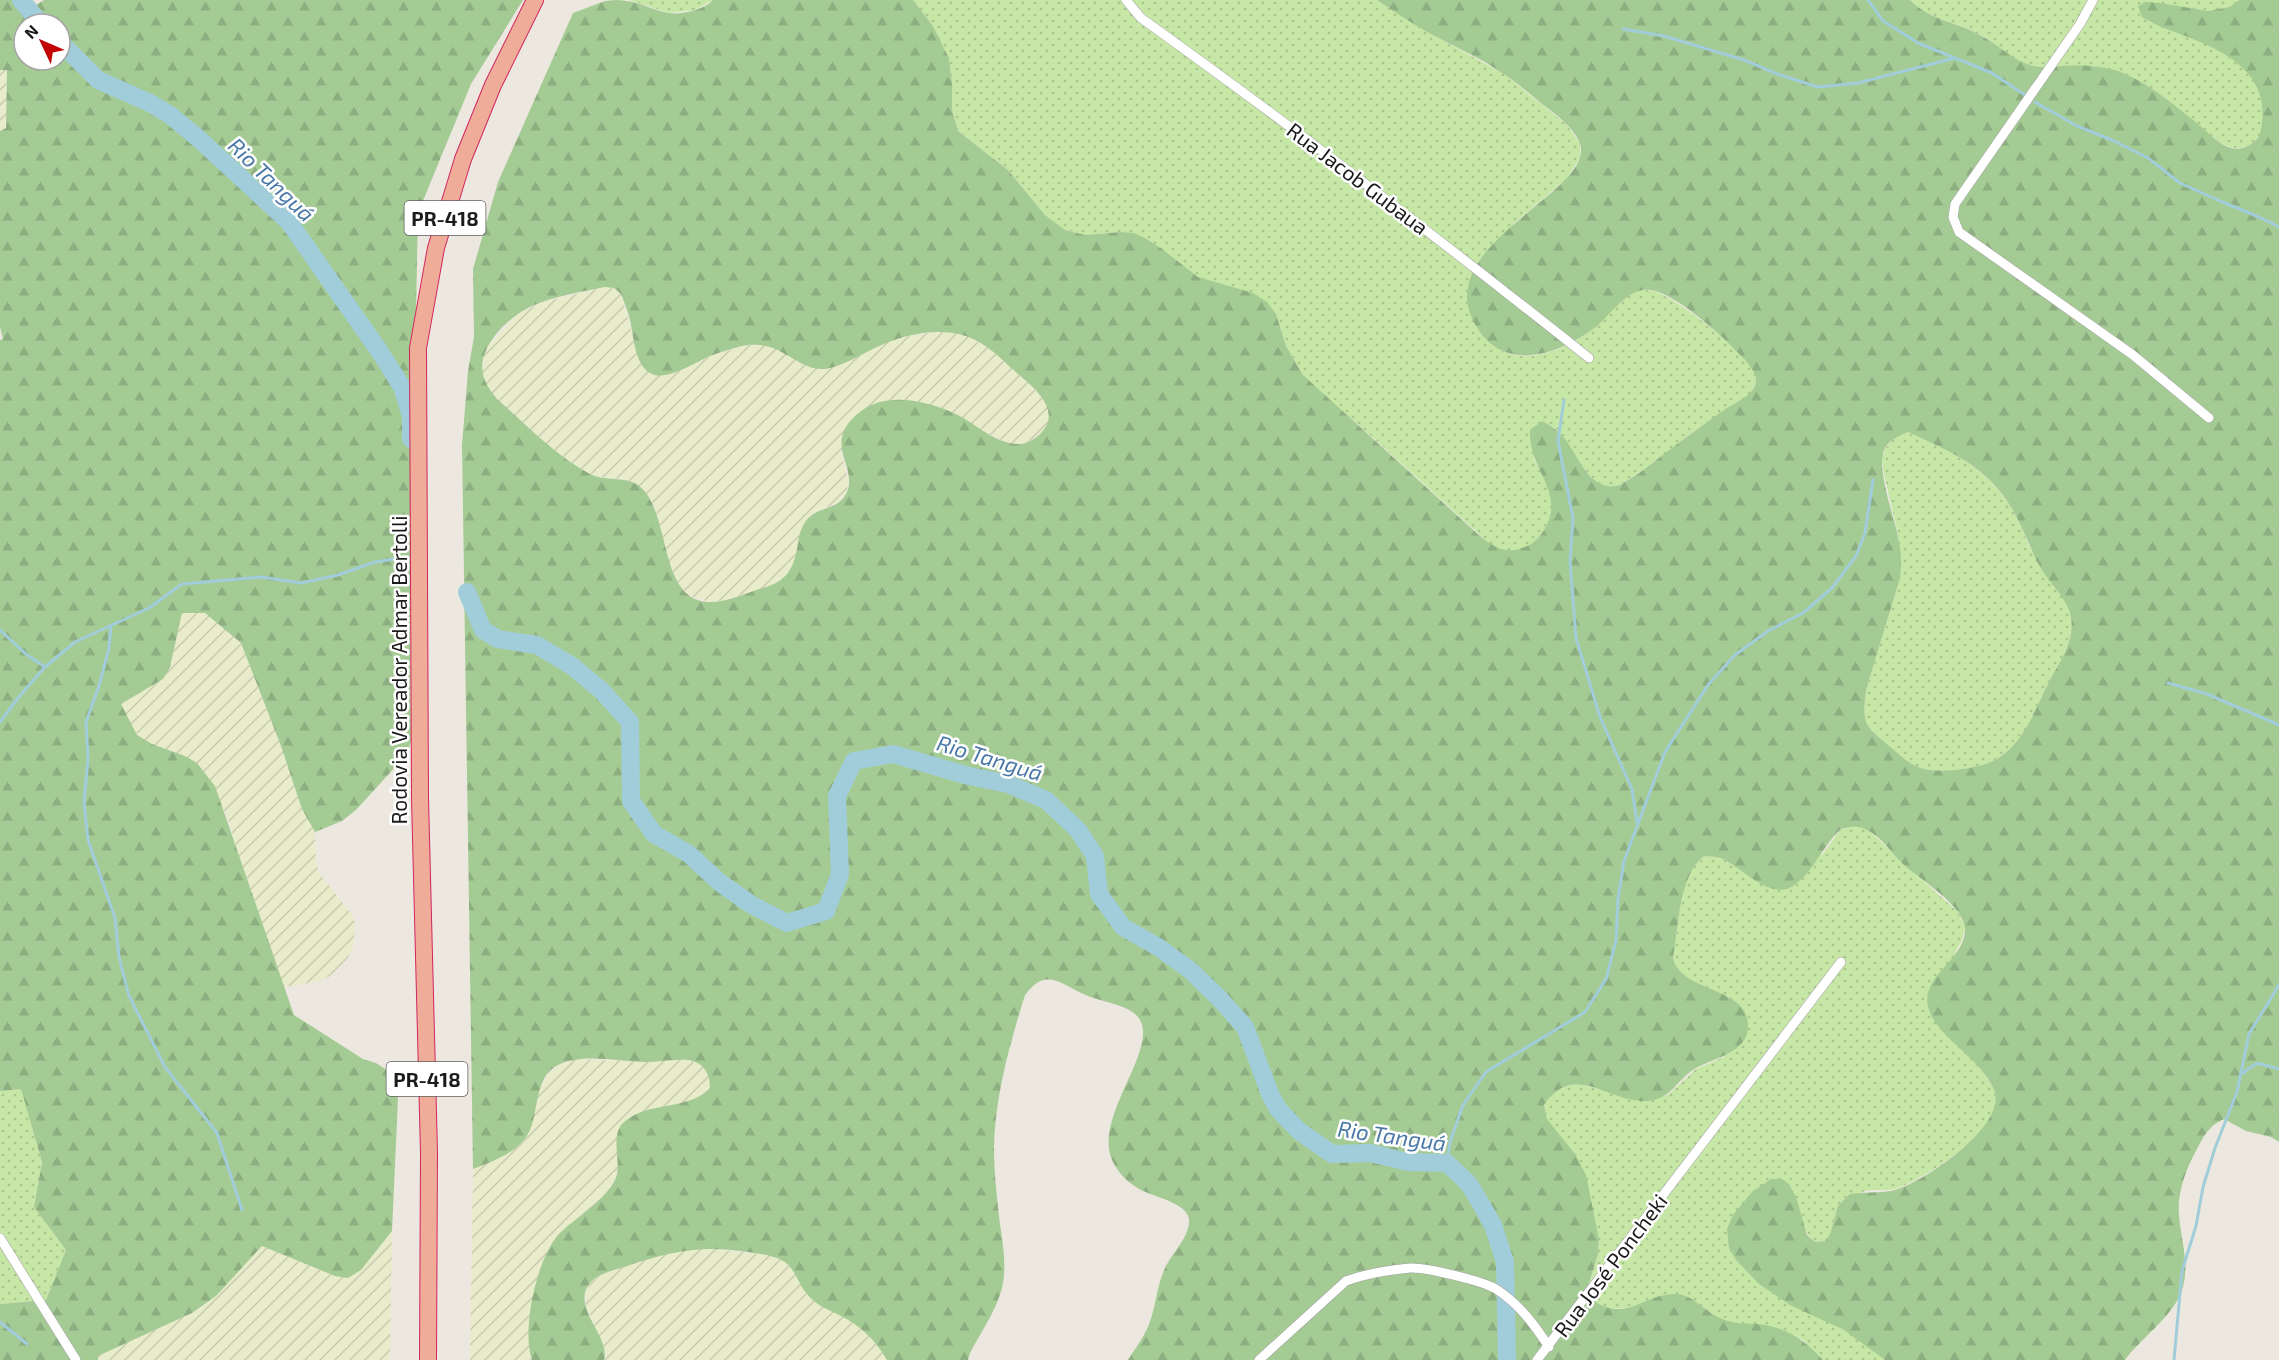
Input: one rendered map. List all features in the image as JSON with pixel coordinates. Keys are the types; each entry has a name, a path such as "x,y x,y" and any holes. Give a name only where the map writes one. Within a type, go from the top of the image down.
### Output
{"highway":[{"name":"Rodovia Vereador Admar Bertolli","path":"428,1360 429,1153 420,798 418,348 436,248 463,159 493,86 535,0"}],"street":[{"name":"Rua Jacob Gubaua","path":"1126,0 1141,18 1262,104 1404,212 1589,358"},
{"path":"2093,0 2055,62 1955,204 1953,217 1959,232 2133,355 2209,417"},
{"name":"Rua José Poncheki","path":"1259,1360 1346,1281 1359,1276 1412,1268 1493,1287 1513,1301 1530,1318 1549,1347 1840,962"},
{"path":"0,1238 76,1360"},
{"path":"1537,1360 1549,1347"}],"green space":[{"path":"0,0 28,0 36,5 44,0 523,0 471,84 418,213 410,612 411,741 407,754 356,810 342,821 315,832 302,809 281,746 241,643 205,613 182,613 170,667 163,679 121,704 137,735 152,744 197,763 215,786 294,1015 363,1059 376,1063 388,1071 396,1084 398,1099 392,1231 361,1270 348,1278 335,1276 262,1246 216,1296 192,1313 98,1356 98,1360 0,1360 0,1304 46,1300 66,1250 34,1207 42,1162 21,1089 0,1091 0,340 3,339 0,327 0,131 6,128 7,70 0,70"},
{"path":"629,0 713,0 695,10 669,13"},
{"path":"713,0 913,0 933,26 949,58 952,110 958,131 1008,170 1045,215 1065,230 1085,235 1134,233 1162,249 1198,277 1253,293 1267,302 1276,314 1286,346 1303,375 1477,534 1497,547 1511,550 1530,545 1542,533 1550,517 1549,493 1531,444 1530,430 1542,421 1562,435 1587,473 1599,483 1615,486 1639,473 1711,419 1745,397 1754,388 1756,380 1749,365 1714,329 1687,308 1662,293 1651,290 1643,290 1628,297 1583,336 1551,351 1534,355 1518,355 1502,351 1488,341 1476,326 1467,297 1474,270 1492,245 1564,181 1578,162 1580,144 1564,121 1512,80 1484,62 1422,29 1377,0 1910,0 1927,13 1978,34 2026,64 2040,67 2097,67 2115,70 2132,77 2166,99 2218,141 2239,149 2253,143 2259,137 2263,113 2260,93 2251,77 2238,63 2221,52 2142,17 2138,6 2145,2 2160,3 2208,11 2229,7 2239,0 2279,0 2279,1142 2271,1137 2246,1131 2224,1119 2211,1127 2205,1135 2189,1165 2181,1189 2179,1215 2184,1254 2184,1283 2176,1302 2163,1320 2125,1360 1885,1360 1844,1330 1790,1305 1759,1284 1736,1260 1729,1248 1727,1229 1733,1215 1752,1192 1771,1179 1782,1179 1789,1184 1796,1197 1807,1235 1815,1242 1825,1241 1830,1234 1838,1206 1850,1194 1891,1191 1922,1178 1941,1166 1976,1136 1988,1120 1995,1104 1994,1090 1988,1079 1936,1023 1930,1013 1927,1000 1929,989 1935,979 1958,951 1963,940 1965,929 1962,918 1946,899 1903,864 1877,837 1864,828 1854,827 1841,829 1801,880 1784,890 1757,882 1731,863 1716,857 1704,856 1689,876 1681,903 1673,958 1678,969 1688,978 1725,995 1744,1011 1748,1024 1747,1034 1737,1048 1689,1072 1663,1097 1648,1101 1634,1100 1580,1085 1567,1086 1555,1092 1544,1105 1547,1119 1575,1154 1586,1175 1599,1239 1598,1254 1589,1283 1594,1301 1617,1309 1665,1295 1682,1295 1726,1320 1765,1325 1790,1333 1804,1342 1823,1360 1128,1360 1147,1329 1162,1275 1188,1229 1188,1216 1177,1205 1132,1185 1119,1172 1112,1160 1109,1142 1112,1122 1142,1042 1142,1026 1135,1014 1119,1005 1085,995 1057,981 1042,980 1025,995 1004,1070 997,1108 994,1147 1004,1272 1002,1288 996,1305 968,1360 887,1360 873,1340 861,1329 811,1298 791,1268 783,1261 762,1254 701,1249 659,1256 608,1272 590,1283 585,1292 585,1302 587,1312 602,1341 605,1351 604,1360 532,1360 528,1331 530,1313 533,1294 544,1259 559,1234 597,1202 615,1180 618,1166 616,1143 619,1129 623,1123 643,1111 679,1104 701,1095 710,1088 705,1070 692,1061 646,1062 581,1059 560,1064 544,1078 533,1121 524,1140 507,1154 473,1169 462,445 468,371 474,337 473,269 498,182 573,13 605,1 630,1 673,13 698,9","holes":["605,287 614,288 621,294 629,317 638,358 646,370 652,374 673,373 718,353 742,346 756,345 768,346 805,365 825,369 900,338 927,333 954,333 967,336 988,348 1034,388 1046,405 1049,414 1048,423 1032,440 1022,444 1011,443 1002,441 958,415 922,402 896,400 872,405 849,422 843,433 841,443 848,472 847,492 842,500 807,520 802,529 793,564 785,576 774,584 726,600 713,602 695,599 682,588 673,573 656,514 649,497 638,485 627,480 592,475 566,459 497,399 484,378 482,364 485,353 497,334 514,317 532,306 549,300","1908,432 1958,456 1997,488 2018,520 2040,568 2069,610 2072,628 2068,646 2030,721 2009,749 2000,757 1983,765 1939,771 1921,768 1903,758 1876,734 1865,718 1866,690 1901,573 1900,546 1886,491 1882,467 1883,456 1890,442"]},
{"path":"913,0 1377,0 1426,31 1504,74 1567,125 1580,144 1580,158 1566,179 1513,224 1500,350 1513,355 1531,356 1563,347 1583,336 1632,294 1645,290 1657,292 1669,298 1731,345 1753,370 1756,379 1754,387 1740,402 1694,431 1628,480 1609,487 1593,479 1555,428 1534,459 1551,495 1553,508 1549,524 1538,539 1522,549 1505,551 1492,546 1303,375 1286,346 1276,314 1198,277 1145,238 1120,232 1085,235 1065,230 1045,215 1008,170 958,131 952,110 949,58 933,26"},
{"path":"1910,0 2239,0 2229,7 2208,11 2191,9 2163,28 2227,50 2258,67 2270,77 2276,88 2277,98 2272,118 2254,142 2240,148 2228,146 2210,136 2176,106 2133,77 2114,70 2092,66 2030,66 1977,33 1927,13"},
{"path":"7,69 6,128 0,131 0,70"},
{"path":"605,287 614,288 621,294 641,364 650,373 678,371 710,356 747,345 777,348 808,367 826,369 902,337 935,332 957,333 989,348 1028,383 1043,399 1050,413 1048,424 1041,434 1028,442 1017,444 1003,441 987,433 841,451 848,479 847,491 839,502 813,513 800,531 796,561 787,577 775,584 726,600 710,602 692,597 680,586 668,561 655,507 647,494 636,484 624,479 596,477 565,460 497,399 487,387 482,373 484,355 490,344 517,315 542,302"},
{"path":"1908,432 1957,456 1985,476 1997,488 2018,520 2037,560 2062,595 2069,610 2072,628 2068,646 2024,731 2000,757 1983,765 1939,771 1921,768 1903,758 1876,734 1865,718 1866,690 1900,578 1899,538 1882,458 1885,449 1893,439"},
{"path":"182,613 206,613 241,643 281,746 302,809 315,832 316,862 319,873 351,913 355,922 354,944 348,958 330,976 317,982 284,987 227,815 185,756 152,744 137,735 121,704 163,679 170,667"},
{"path":"1859,826 1869,830 1958,912 1965,927 1956,951 1940,1027 1970,1057 1989,1081 1994,1090 1996,1104 1990,1119 1978,1134 1962,1149 1927,1174 1898,1188 1862,1192 1838,1206 1830,1234 1825,1241 1815,1242 1809,1236 1789,1184 1820,1317 1863,1341 1885,1360 1823,1360 1803,1340 1765,1325 1738,1325 1718,1318 1691,1299 1665,1295 1628,1308 1607,1309 1593,1301 1589,1283 1598,1254 1599,1239 1591,1209 1547,1119 1544,1105 1558,1090 1578,1084 1647,1101 1668,1095 1696,1069 1724,1057 1729,997 1688,979 1676,966 1673,958 1684,889 1695,865 1704,856 1720,857 1735,866 1822,855 1841,829"},
{"path":"578,1059 647,1062 683,1059 701,1064 710,1076 710,1089 701,1097 689,1102 651,1109 617,1136 619,1165 615,1180 606,1193 557,1237 548,1250 530,1357 532,1360 470,1360 473,1169 508,1153 524,1141 535,1114 538,1093 548,1074 558,1065"},
{"path":"21,1089 42,1162 34,1207 66,1250 46,1300 0,1304 0,1091"},
{"path":"392,1231 390,1360 98,1360 98,1356 192,1313 216,1296 262,1245 335,1276 361,1270"},
{"path":"707,1248 768,1255 783,1261 791,1268 807,1294 859,1326 880,1348 887,1360 604,1360 606,1356 600,1338 586,1306 586,1292 590,1283 603,1274 657,1256 678,1250"}],"waterway":[{"name":"Rio Tanguá","path":"21,0 31,12"},
{"path":"1868,0 1883,21 1918,43 1992,73 2025,95"},
{"path":"1623,29 1664,36 1744,60 1818,87 1858,83 1955,58"},
{"name":"Rio Tanguá","path":"72,54 98,80 150,103 170,115 289,222 402,387 411,416 411,439"},
{"path":"2035,102 2077,126 2148,158 2180,183 2279,227"},
{"path":"1564,400 1558,441 1573,518 1570,561 1576,638 1600,717 1632,789 1637,823"},
{"path":"1447,1163 1450,1142 1463,1105 1486,1072 1585,1012 1606,979 1616,941 1618,899 1624,861 1665,752 1708,685 1735,655 1768,631 1803,613 1832,588 1856,556 1865,533 1873,480"},
{"path":"0,722 45,667 75,642 149,608 182,584 261,577 301,583 338,575 375,562 407,557"},
{"name":"Rio Tanguá","path":"467,592 483,630 498,639 537,645 572,666 602,691 630,722 631,801 654,834 689,854 719,882 752,905 787,923 826,911 840,874 837,796 854,761 893,754 969,776 1008,784 1046,800 1078,830 1095,856 1099,894 1123,927 1158,947 1190,970 1245,1027 1270,1094 1278,1109 1299,1131 1332,1154 1370,1153 1408,1162 1447,1163 1468,1183 1493,1225 1505,1262 1507,1360"},
{"path":"111,625 109,648 86,722 88,759 84,802 88,840 115,918 119,957 129,996 165,1067 217,1133 242,1210"},
{"path":"0,630 27,655 45,667"},
{"path":"2168,683 2207,694 2279,725"},
{"path":"2174,1360 2182,1271 2196,1226 2203,1187 2215,1148 2237,1092 2249,1034 2279,985"},
{"path":"2243,1073 2257,1063 2279,1069"},
{"path":"0,1322 27,1344"}]}
